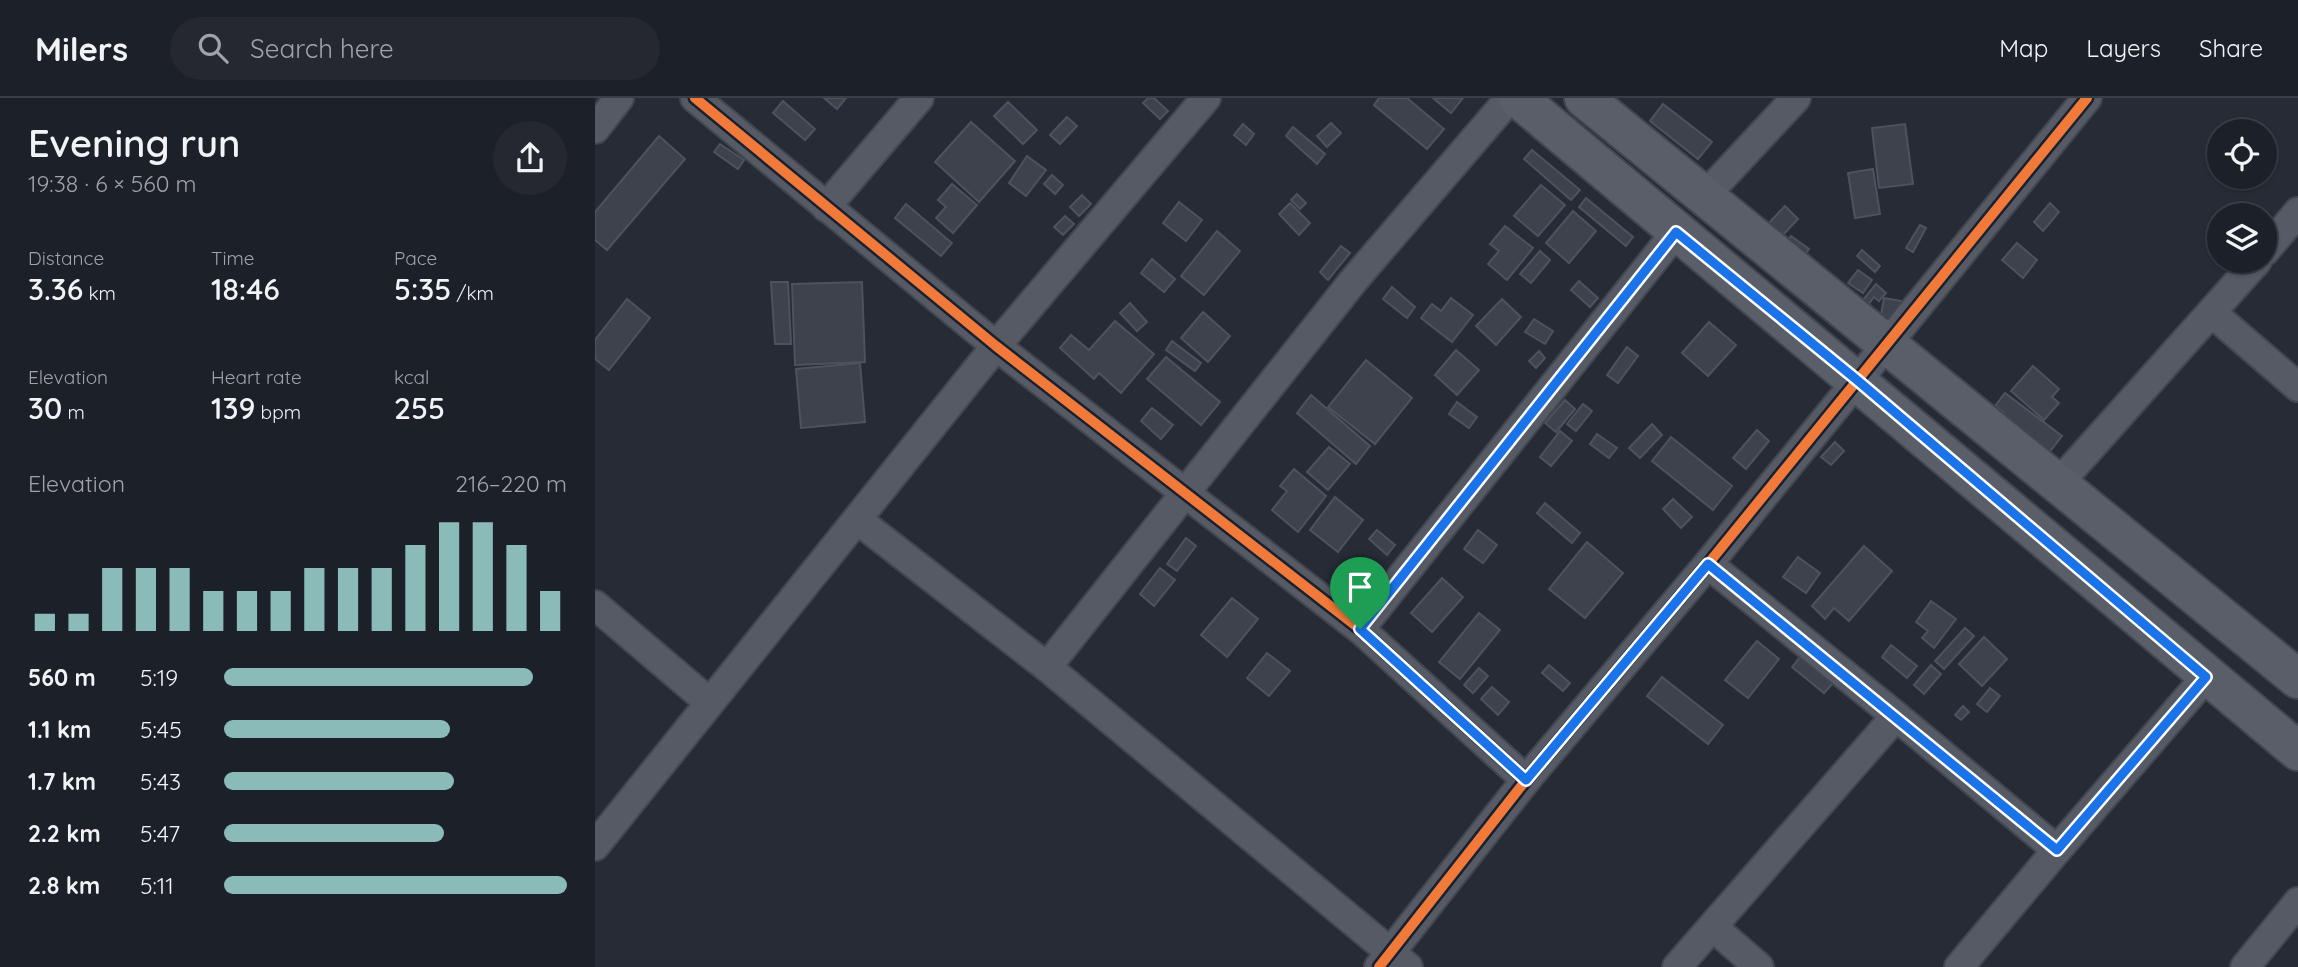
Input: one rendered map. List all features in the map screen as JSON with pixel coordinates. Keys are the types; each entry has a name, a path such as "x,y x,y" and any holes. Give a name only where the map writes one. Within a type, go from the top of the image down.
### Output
{"main road":[{"path":"1518,98 1857,380 2206,677 2298,751"},
{"path":"1584,98 1703,198 1887,342 2057,485 2298,679"}],"street":[{"path":"595,129 619,98"},
{"path":"695,98 996,346 1360,629 1526,780"},
{"path":"826,207 919,98"},
{"path":"595,846 709,702 859,521 996,346 1206,98"},
{"path":"1047,667 1354,280 1510,98"},
{"path":"1703,198 1797,98"},
{"path":"859,521 1047,667 1392,962 1526,780 1708,564 2087,98"},
{"path":"2277,237 2298,212"},
{"path":"1360,629 1676,232"},
{"path":"2057,485 2246,273"},
{"path":"2211,313 2298,387"},
{"path":"1708,564 2057,850"},
{"path":"595,605 709,702"},
{"path":"1959,967 2206,677"},
{"path":"1677,967 1896,716"},
{"path":"2245,967 2298,902"},
{"path":"1713,927 1759,967"}],"building":[{"path":"824,98 846,98 837,109"},
{"path":"1148,98 1154,98 1168,111 1160,119 1143,103"},
{"path":"1379,98 1407,98 1444,129 1427,149 1374,105"},
{"path":"1433,98 1463,98 1451,113"},
{"path":"783,101 815,129 805,140 773,113"},
{"path":"1008,102 1037,130 1023,144 994,116"},
{"path":"1663,104 1712,142 1698,159 1650,121"},
{"path":"1067,117 1077,126 1060,144 1050,135"},
{"path":"971,122 1015,161 979,202 935,162"},
{"path":"1331,123 1341,133 1327,147 1317,136"},
{"path":"1243,124 1254,134 1246,145 1234,135"},
{"path":"1905,124 1913,184 1879,188 1872,128"},
{"path":"1293,127 1325,154 1317,164 1286,136"},
{"path":"659,136 685,159 607,250 595,240 595,212"},
{"path":"720,144 744,160 738,169 714,152"},
{"path":"1532,150 1580,190 1571,200 1524,159"},
{"path":"1027,156 1046,170 1026,196 1009,183"},
{"path":"1873,169 1880,214 1855,218 1848,173"},
{"path":"1052,175 1063,185 1055,194 1044,184"},
{"path":"952,184 977,205 953,233 936,218 946,207 938,200"},
{"path":"1541,185 1565,205 1538,236 1514,216"},
{"path":"1297,194 1306,203 1300,209 1291,200"},
{"path":"1082,195 1091,204 1079,216 1070,207"},
{"path":"1586,198 1633,237 1626,246 1579,207"},
{"path":"1179,202 1202,220 1186,241 1163,223"},
{"path":"1290,203 1310,223 1299,235 1279,214"},
{"path":"2050,203 2059,212 2043,231 2034,222"},
{"path":"906,204 952,243 941,256 895,218"},
{"path":"1785,206 1798,219 1780,238 1767,225"},
{"path":"1573,211 1596,231 1569,263 1546,243"},
{"path":"1065,216 1074,224 1063,235 1054,227"},
{"path":"1920,225 1926,228 1913,252 1906,248"},
{"path":"1505,226 1533,248 1507,280 1488,264 1499,251 1490,244"},
{"path":"1217,231 1240,251 1204,295 1181,276"},
{"path":"1791,236 1809,249 1800,262 1781,248"},
{"path":"2017,243 2037,260 2023,278 2002,260"},
{"path":"1341,246 1350,253 1328,280 1320,272"},
{"path":"1862,250 1880,266 1875,272 1857,256"},
{"path":"1540,251 1550,260 1531,283 1520,274"},
{"path":"1152,259 1175,279 1164,292 1141,273"},
{"path":"1858,270 1872,280 1863,293 1848,283"},
{"path":"1579,281 1598,298 1590,307 1571,290"},
{"path":"771,282 788,282 791,344 775,344"},
{"path":"862,282 865,362 795,365 792,284"},
{"path":"1876,284 1886,293 1879,301 1874,297 1868,305 1863,300"},
{"path":"1392,287 1415,307 1407,318 1383,299"},
{"path":"1451,298 1473,315 1452,342 1421,318 1432,304 1441,311"},
{"path":"1884,298 1901,301 1896,329 1879,326"},
{"path":"627,299 650,318 609,370 595,359 595,340"},
{"path":"1502,299 1521,317 1496,345 1476,326"},
{"path":"1130,303 1147,322 1137,331 1120,313"},
{"path":"1203,312 1230,336 1208,362 1181,338"},
{"path":"1534,319 1553,331 1545,344 1525,332"},
{"path":"1115,321 1154,354 1121,393 1099,373 1094,379 1060,348 1071,335 1089,350"},
{"path":"1709,322 1736,345 1708,376 1682,353"},
{"path":"1172,341 1201,363 1195,371 1166,350"},
{"path":"1627,347 1638,356 1618,383 1607,375"},
{"path":"1456,350 1479,370 1457,395 1435,375"},
{"path":"1539,351 1545,358 1536,368 1529,361"},
{"path":"1166,357 1220,402 1201,425 1147,379"},
{"path":"1366,360 1412,398 1375,444 1328,407"},
{"path":"860,363 865,422 801,428 796,369"},
{"path":"2033,366 2059,389 2052,397 2059,403 2044,420 2011,391"},
{"path":"2005,393 2062,436 2044,459 1997,423 2004,413 1995,406"},
{"path":"1311,395 1370,446 1356,464 1297,413"},
{"path":"1565,400 1575,409 1556,432 1545,423"},
{"path":"1457,402 1477,417 1469,428 1449,414"},
{"path":"1583,404 1592,411 1576,431 1567,424"},
{"path":"1152,408 1173,425 1161,439 1141,421"},
{"path":"1652,424 1662,435 1640,458 1629,448"},
{"path":"1757,430 1769,441 1746,469 1733,458"},
{"path":"1560,431 1572,441 1551,466 1540,457"},
{"path":"1597,434 1617,448 1609,458 1590,444"},
{"path":"1671,437 1732,486 1713,510 1652,461"},
{"path":"1835,442 1844,451 1831,465 1821,457"},
{"path":"1329,447 1350,464 1328,490 1307,472"},
{"path":"1294,469 1326,496 1298,532 1272,510 1287,491 1280,486"},
{"path":"1335,497 1363,520 1338,552 1310,530"},
{"path":"1673,499 1692,517 1681,528 1663,509"},
{"path":"1545,503 1580,533 1572,543 1537,513"},
{"path":"1377,530 1395,545 1387,555 1369,539"},
{"path":"1478,530 1497,545 1483,563 1464,549"},
{"path":"1186,538 1196,546 1177,571 1167,564"},
{"path":"1587,542 1623,573 1585,618 1549,589"},
{"path":"1864,546 1892,571 1849,621 1834,608 1825,619 1812,606"},
{"path":"1798,557 1820,573 1806,593 1783,577"},
{"path":"1160,568 1175,580 1154,606 1140,594"},
{"path":"1442,578 1463,597 1432,632 1411,613"},
{"path":"1232,598 1258,619 1227,657 1201,635"},
{"path":"1931,601 1956,619 1934,648 1922,638 1928,631 1916,622"},
{"path":"1479,613 1500,630 1460,679 1439,662"},
{"path":"1965,628 1974,636 1944,669 1935,661"},
{"path":"1984,637 2007,659 1982,686 1959,664"},
{"path":"1757,641 1779,659 1748,698 1725,680"},
{"path":"1891,645 1917,666 1907,678 1882,657"},
{"path":"1267,653 1290,671 1269,696 1247,678"},
{"path":"1801,656 1833,683 1824,693 1792,667"},
{"path":"1549,665 1570,683 1563,691 1542,673"},
{"path":"1931,665 1941,674 1924,694 1914,685"},
{"path":"1479,668 1488,676 1473,693 1464,685"},
{"path":"1662,677 1723,725 1708,744 1647,696"},
{"path":"1492,687 1509,702 1498,715 1481,699"},
{"path":"1990,688 2000,696 1987,712 1977,704"},
{"path":"1963,706 1969,712 1961,720 1955,715"}],"cycle path":[{"path":"695,98 996,346 1360,629 1526,780"},
{"path":"1379,967 1526,780 1708,564 2087,98"}],"route":[{"path":"1676,232 1857,380 2206,677 2057,850 1708,564 1526,780 1360,629 1602,329 1676,232"}]}
